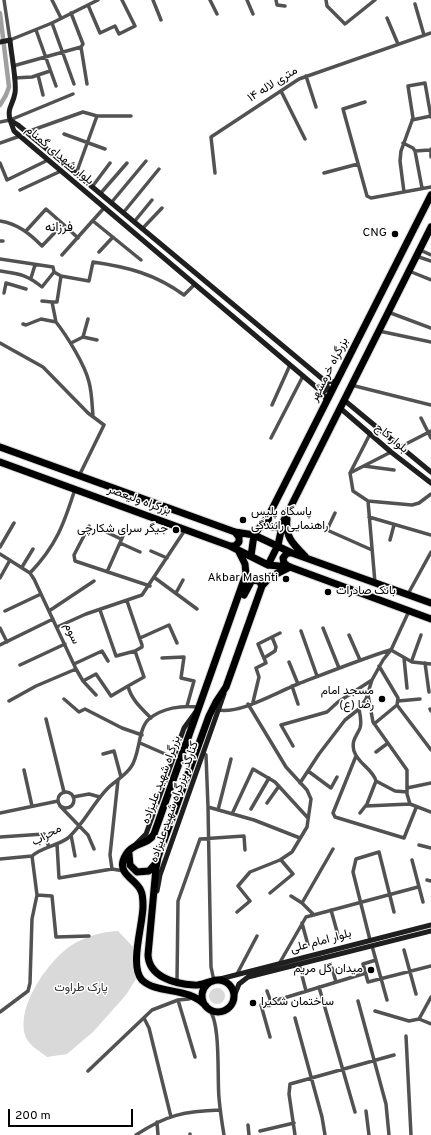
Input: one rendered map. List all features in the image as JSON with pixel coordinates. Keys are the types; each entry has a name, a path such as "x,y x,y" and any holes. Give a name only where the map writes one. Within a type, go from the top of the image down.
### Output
{"highway":[{"name":"بزرگراه خرمشهر","path":"251,556 254,535 269,515 431,195"},
{"path":"431,227 283,522 278,545 268,565 290,568 431,619"},
{"name":"بزرگراه ولیعصر","path":"0,447 235,532 254,535 278,545 292,553 431,603"},
{"name":"بزرگراه ولیعصر","path":"0,462 230,546 268,565"},
{"path":"288,512 286,531 288,537 306,558"},
{"path":"269,515 268,522 272,527 278,527 283,522"},
{"path":"230,546 235,546 239,542 239,537 235,532"},
{"name":"بزرگراه شهید علیزاده","path":"132,849 148,841 154,835 200,708 246,574 245,564 238,550"},
{"path":"290,568 284,563 283,559 286,554 292,553"},
{"path":"233,612 239,606 250,582 258,580 262,586 270,577 290,568"},
{"name":"بزرگراه شهید علیزاده","path":"214,981 196,985 161,977 154,972 149,963 148,952 152,925 153,885 158,857 210,713 218,698 226,688 262,586"},
{"path":"132,849 128,856 129,864 132,869 140,873 151,870 158,857"},
{"path":"132,849 123,861 124,871 139,886 142,894 142,923 136,963 139,976 152,986 191,995 199,999 207,1007 216,1011 223,1010 230,1006 233,999 232,991 228,984 214,981 206,985 202,998 207,1007"}],"main road":[{"path":"0,42 8,40 13,66 15,93 8,111 10,120"},
{"name":"بلوار شهدای گمنام","path":"10,120 27,132 326,382"},
{"name":"بلوار شهدای گمنام","path":"10,120 14,131 322,392 327,401"},
{"path":"195,284 200,277"},
{"path":"322,392 328,389 326,382 336,382"},
{"name":"بلوار کاج","path":"344,400 354,410 431,472"},
{"name":"بلوار کاج","path":"340,408 391,452 431,482"},
{"path":"348,416 350,410 354,410"},
{"name":"کنارگذر بزرگراه شهید علیزاده","path":"152,925 160,875 226,688"},
{"name":"بلوار امام علی","path":"214,981 431,924"},
{"name":"بلوار امام علی","path":"233,999 239,984 244,979 431,931"},
{"path":"370,940 372,946"}],"street":[{"path":"4,0 8,40 52,24 98,0"},
{"path":"52,0 61,18"},
{"path":"88,5 100,33 115,26 119,34 135,26 122,0"},
{"path":"153,0 161,20"},
{"path":"210,0 217,14"},
{"path":"247,0 253,14"},
{"path":"276,0 277,5 285,6"},
{"path":"326,0 327,6 345,24 375,0"},
{"path":"415,4 424,35"},
{"path":"71,13 82,45 87,84"},
{"path":"387,18 398,44"},
{"path":"52,24 74,84"},
{"path":"36,30 56,86"},
{"name":"۱۴ متری لاله","path":"215,173 211,137 281,91 306,76 431,33"},
{"path":"13,66 46,58 82,45"},
{"path":"14,78 38,75 50,71"},
{"path":"38,75 43,95"},
{"path":"306,76 316,107"},
{"path":"404,192 400,161 403,143 412,120 408,86 426,83 431,117 412,120"},
{"path":"281,91 305,139"},
{"path":"0,122 10,120 73,94"},
{"path":"365,102 343,109 368,198 431,187"},
{"path":"27,132 83,112 97,116 130,116"},
{"path":"76,174 97,116"},
{"path":"64,134 105,149"},
{"path":"0,143 20,136"},
{"path":"403,143 413,148 415,151 422,188"},
{"path":"415,151 430,149 431,157"},
{"path":"0,163 7,180 48,160"},
{"path":"111,203 146,161"},
{"path":"92,187 110,163"},
{"path":"100,194 127,164"},
{"path":"324,173 358,164"},
{"path":"123,213 159,169"},
{"path":"20,190 61,171"},
{"path":"134,222 152,200"},
{"path":"62,255 104,208"},
{"path":"142,229 162,208"},
{"path":"26,230 46,209 78,238"},
{"path":"0,221 12,223 26,230 42,246 63,224"},
{"path":"93,221 141,260"},
{"path":"99,252 113,237"},
{"path":"418,253 431,255"},
{"path":"418,253 431,261"},
{"path":"0,259 53,267 54,272 61,276 89,281 93,262 124,266 156,277 184,295 195,284"},
{"path":"31,278 35,265"},
{"path":"0,271 18,273 31,278 42,287 54,272"},
{"path":"409,271 431,280"},
{"path":"42,302 57,302 61,276"},
{"path":"4,293 6,283 26,289"},
{"path":"52,302 56,322 71,343 89,382 93,416"},
{"path":"388,312 431,328"},
{"path":"23,324 26,325 46,318 56,322"},
{"path":"82,337 88,319"},
{"path":"379,331 431,342"},
{"path":"71,343 82,337 97,340"},
{"path":"0,343 43,367 88,413 104,425 79,476"},
{"path":"272,406 290,365"},
{"path":"271,438 303,376"},
{"path":"351,385 431,405"},
{"path":"422,418 430,432 431,438"},
{"path":"400,447 430,432"},
{"path":"370,434 350,473 353,491 368,501 412,504 419,503 431,494"},
{"path":"350,473 391,452"},
{"path":"364,466 394,470"},
{"path":"30,573 45,558 64,525 75,490"},
{"path":"368,501 375,583"},
{"path":"335,513 327,530 372,550"},
{"path":"369,517 431,535"},
{"path":"0,546 14,523"},
{"path":"390,540 394,525"},
{"path":"89,526 74,558 78,562 150,586"},
{"path":"102,530 121,539 140,552"},
{"path":"57,628 100,610 142,595 150,586 185,530"},
{"path":"107,572 121,539"},
{"path":"22,567 33,549"},
{"path":"151,551 167,558"},
{"path":"408,594 431,552"},
{"name":"سوم","path":"0,554 30,573 53,618 76,670 83,681 96,694"},
{"path":"0,578 10,560"},
{"path":"155,578 197,609"},
{"path":"176,593 183,580"},
{"path":"49,611 94,581"},
{"path":"5,611 41,594"},
{"path":"100,610 116,656 135,651 142,647 127,601"},
{"path":"300,783 345,720 359,709 366,699 372,680 391,650 409,611"},
{"path":"0,645 53,618"},
{"path":"140,638 169,625 177,643"},
{"path":"0,628 7,642"},
{"path":"323,628 339,668"},
{"path":"300,631 318,676"},
{"path":"253,702 259,677 256,668 266,663 258,644 280,633"},
{"path":"349,635 360,660"},
{"path":"412,660 421,635"},
{"path":"264,658 275,651 276,647 272,637"},
{"path":"20,665 65,644"},
{"path":"391,650 412,662 431,663"},
{"path":"218,710 227,711 248,704 360,660 391,650 412,660 425,663"},
{"path":"74,664 102,651 108,661"},
{"path":"83,681 96,674 111,696 144,677 135,651"},
{"path":"162,658 184,657 181,678 194,681 187,706"},
{"path":"404,658 407,688"},
{"path":"290,662 298,684"},
{"path":"425,663 429,692"},
{"path":"380,666 398,703 431,750"},
{"path":"9,701 36,686 76,670"},
{"path":"293,746 281,725 327,712 338,702 372,680"},
{"path":"128,686 132,696 139,706 151,718 166,711 187,706 200,708"},
{"path":"292,686 298,704"},
{"path":"368,695 370,714 374,724 407,770 407,790 410,804"},
{"path":"64,699 80,712 85,709 122,728 142,735"},
{"path":"374,724 398,703 420,699"},
{"path":"237,912 250,901 238,886 250,872 281,860 292,852 307,827 311,799 307,790 286,768 248,704"},
{"path":"359,709 361,724 354,737 353,745 356,756 372,773 376,782 395,791 407,790 431,783"},
{"name":"محراب","path":"0,1012 28,991 30,983 32,914 37,895 32,856 57,844 71,835 100,797 131,767 146,722 151,718"},
{"path":"46,719 64,792"},
{"path":"140,743 172,757"},
{"path":"376,752 388,743"},
{"path":"103,754 114,751 120,778 110,855 112,869"},
{"path":"203,753 206,755 211,967 214,981"},
{"path":"356,756 333,813 336,817 404,838 416,808"},
{"path":"218,810 231,759"},
{"path":"232,814 253,769 279,786 308,818"},
{"path":"24,770 32,806"},
{"path":"308,771 331,788 337,777"},
{"path":"251,809 268,778"},
{"path":"360,813 366,806 376,782"},
{"path":"267,803 279,786"},
{"path":"60,806 65,808 70,807 74,802 70,793 64,792 60,794 58,801 60,806 88,835 94,849"},
{"path":"73,797 88,794 100,797"},
{"path":"0,813 58,801"},
{"path":"366,806 410,804 416,808 431,812"},
{"path":"208,807 254,820 300,838"},
{"path":"0,837 44,834 49,847"},
{"path":"71,835 75,856"},
{"path":"177,981 178,901 200,840 244,836 245,850"},
{"path":"57,844 59,878 112,869 124,871"},
{"path":"419,846 431,848"},
{"path":"302,903 333,849"},
{"path":"370,940 353,872 356,859 379,852 394,912"},
{"path":"0,859 32,856"},
{"path":"270,893 293,874 281,860"},
{"path":"412,860 423,902"},
{"path":"278,964 306,917 418,887"},
{"path":"37,895 52,896 56,937 89,936"},
{"path":"291,896 302,903 314,915"},
{"path":"331,910 338,935"},
{"path":"302,922 308,945"},
{"path":"237,975 257,936"},
{"path":"372,946 387,1000"},
{"path":"404,950 416,994"},
{"path":"376,960 363,964 368,982 431,966"},
{"path":"299,964 306,992"},
{"path":"332,968 336,982"},
{"path":"270,1037 261,1005 366,973"},
{"path":"320,988 355,1112"},
{"path":"267,991 271,1002"},
{"path":"88,1071 152,1010 178,1000 189,999 191,995"},
{"path":"419,1019 429,1004 431,997"},
{"path":"178,1000 195,1057"},
{"path":"358,1001 386,1104 389,1135"},
{"path":"207,1007 213,1014 216,1027 220,1110 224,1135"},
{"path":"375,1011 409,1021 419,1019 431,1024"},
{"path":"144,1018 149,1028 171,1117"},
{"path":"295,1018 322,1117 324,1135"},
{"path":"406,1036 411,1135"},
{"path":"295,1135 289,1087 290,1084 394,1055"},
{"path":"136,1135 157,1122 185,1112 220,1110"},
{"path":"366,1111 369,1135"},
{"path":"157,1122 158,1135"},
{"path":"260,1131 294,1123"},
{"path":"248,1125 249,1135"}],"green space":[{"name":"پارک طراوت","path":"118,931 136,950 139,974 126,995 93,1032 67,1054 47,1057 28,1041 24,1029 24,1016 28,1002 35,988 53,962 72,945 94,935"},
{"path":"217,988 224,993 225,996 220,1003 217,1004 210,999 209,996 214,989"}],"waterway":[{"path":"0,13 9,87 0,105"}],"place":[{"name":"CNG","path":"395,234"},
{"name":"پاسگاه پلیس راهنمایی رانندگی","path":"243,520"},
{"name":"جیگر سرای شکارچی","path":"176,530"},
{"name":"Akbar Mashti","path":"286,579"},
{"name":"بانک صادرات","path":"328,592"},
{"name":"مسجد امام رضا (ع)","path":"382,699"},
{"name":"میدان گل مریم","path":"371,970"},
{"name":"ساختمان شکیرا","path":"253,1003"}],"district":[{"name":"فرزانه","path":"59,228"}]}
